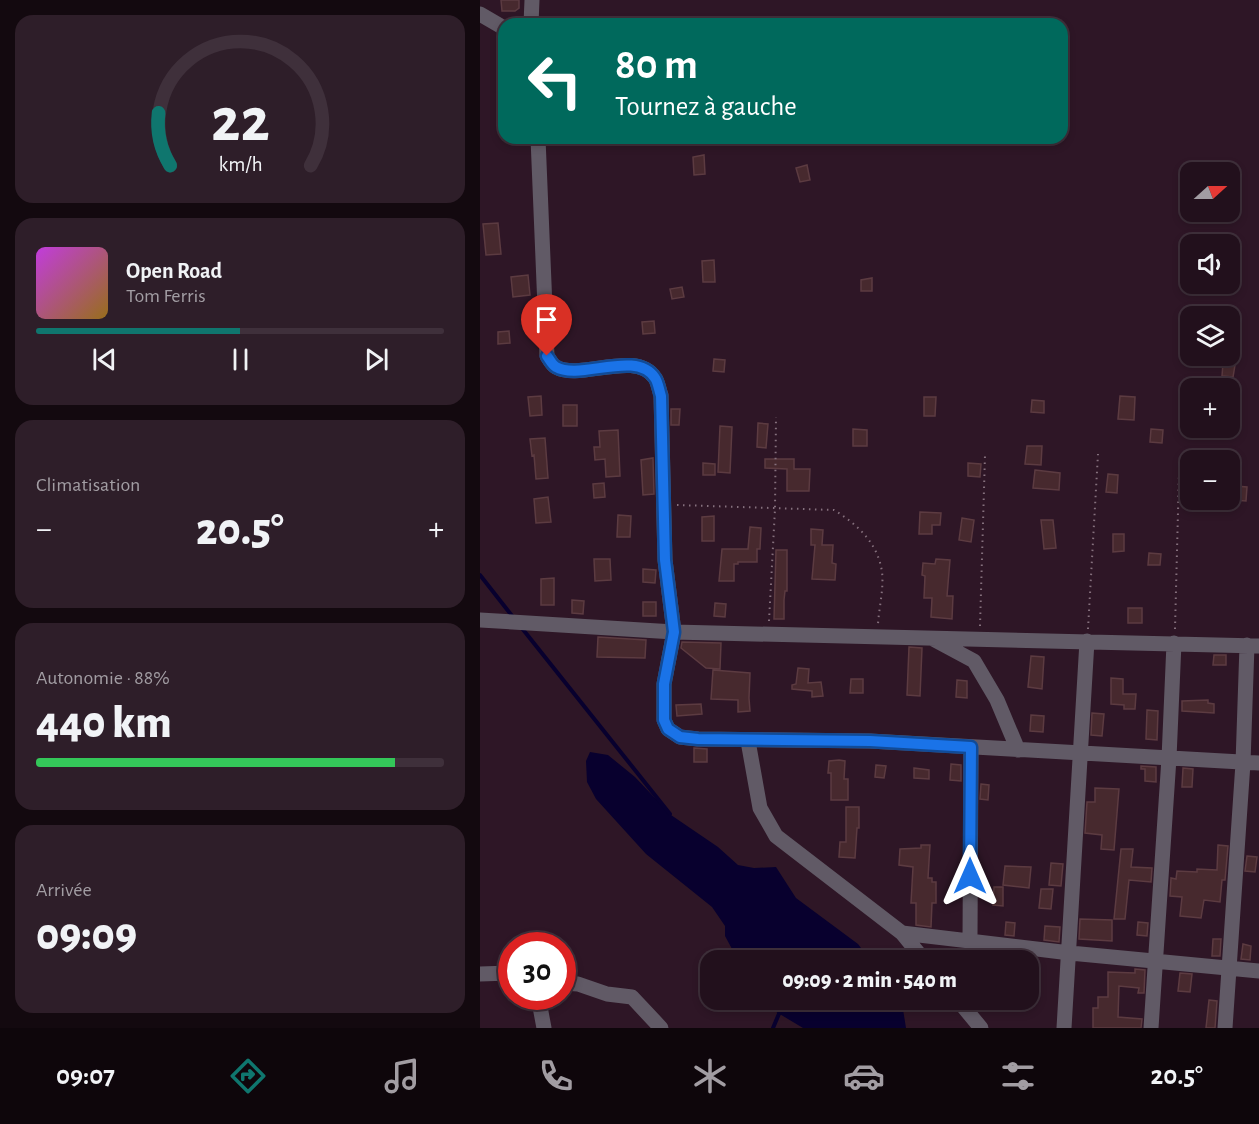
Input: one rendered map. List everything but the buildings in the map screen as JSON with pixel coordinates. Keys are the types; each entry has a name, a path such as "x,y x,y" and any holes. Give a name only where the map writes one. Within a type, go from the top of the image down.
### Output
{"street":[{"path":"531,18 532,0"},
{"path":"480,14 498,24"},
{"path":"538,144 547,356 554,366 566,370 636,365 647,370 656,378 661,396 665,560 674,632 664,684 664,720 668,729 680,737 748,741 870,741 1259,764"},
{"path":"480,620 674,632 1253,646 1225,1028"},
{"path":"930,637 974,661 997,700 1018,750"},
{"path":"1064,1028 1087,641"},
{"path":"1151,1028 1169,758 1174,643"},
{"path":"748,741 760,808 776,836 902,933 916,950"},
{"path":"970,940 971,747"},
{"path":"902,933 1230,969 1259,970"},
{"path":"480,974 498,973"},
{"path":"576,984 607,994 632,997 661,1028"},
{"path":"541,1010 544,1028"},
{"path":"966,1010 981,1028"}],"path":[{"path":"768,634 775,509 776,417"},
{"path":"1087,641 1098,454"},
{"path":"979,638 986,455"},
{"path":"1174,643 1179,473"},
{"path":"662,504 834,510 856,524 874,548 882,572 877,636"}],"shaded area":[{"path":"590,752 608,755 635,777 671,815 718,847 738,865 754,868 776,867 796,898 858,944 862,950 733,950 725,936 725,926 712,907 646,854 596,799 587,782 586,761"},
{"path":"773,1010 903,1010 906,1028 803,1028"}],"waterway":[{"path":"480,575 513,617"},
{"path":"521,627 670,814"},
{"path":"773,1028 781,1010"}],"route":[{"path":"547,356 554,366 566,370 636,365 647,370 656,378 661,396 665,560 674,632 664,684 664,720 668,729 680,737 698,739 870,741 971,747 970,876"}]}
